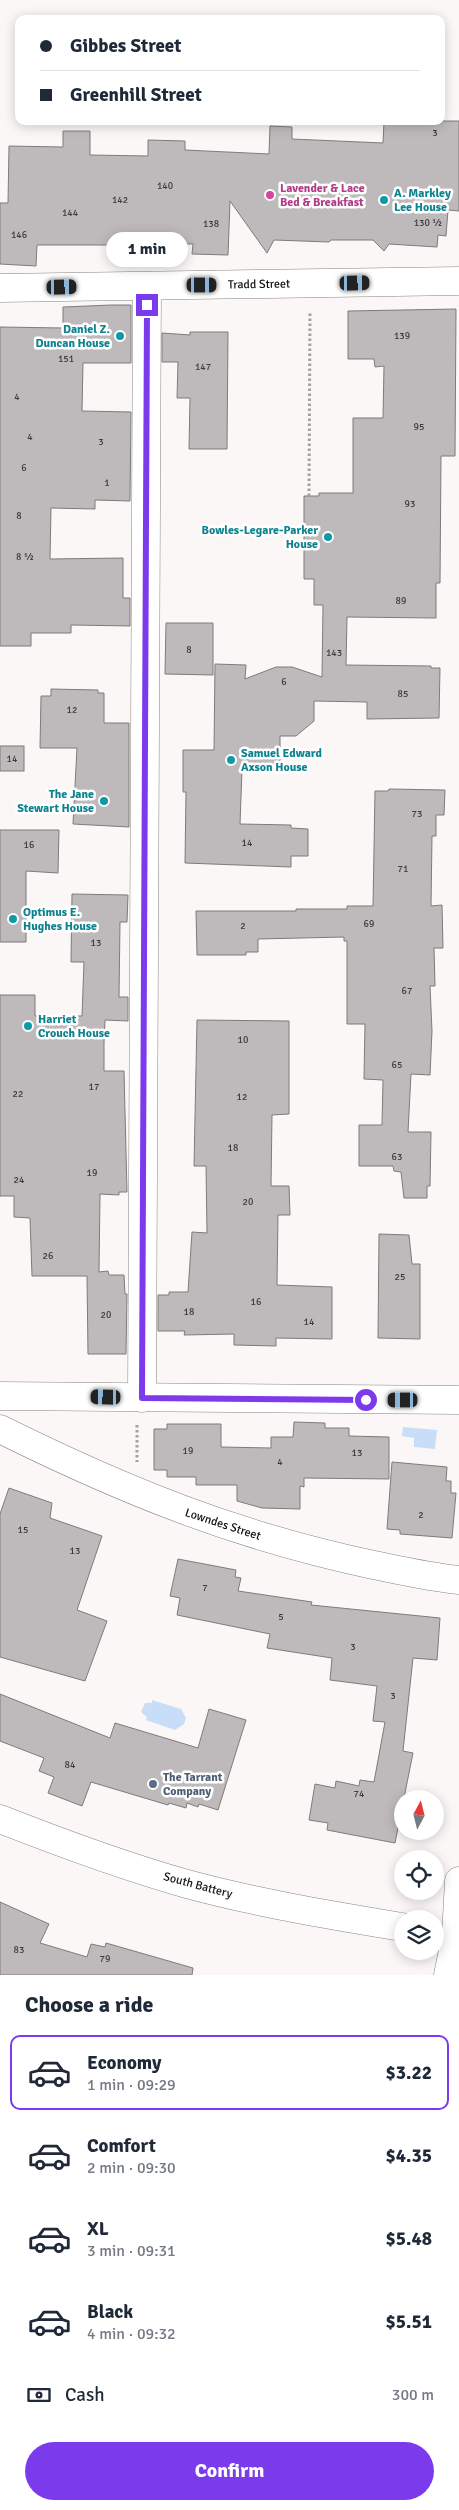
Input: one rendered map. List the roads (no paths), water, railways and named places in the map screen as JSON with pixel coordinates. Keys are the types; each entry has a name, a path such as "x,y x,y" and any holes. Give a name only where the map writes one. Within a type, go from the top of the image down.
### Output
{"street":[{"name":"Tradd Street","path":"0,288 459,281"},
{"path":"139,1407 147,286"},
{"path":"0,1396 139,1407 459,1400"},
{"name":"Lowndes Street","path":"0,1429 102,1479 181,1511 244,1532 335,1556 459,1580"},
{"name":"South Battery","path":"0,1819 76,1848 186,1884 287,1907 394,1926"},
{"path":"448,1975 450,1935 459,1881"}],"water":[{"path":"403,1427 437,1430 435,1449 414,1447 414,1438 402,1436"},
{"path":"152,1700 181,1709 186,1718 184,1724 175,1730 146,1720 147,1717 141,1712 145,1703 152,1703"}],"place":[{"name":"Lavender & Lace Bed & Breakfast","path":"270,195"},
{"name":"A. Markley Lee House","path":"384,200"},
{"name":"Daniel Z. Duncan House","path":"120,336"},
{"name":"Bowles-Legare-Parker House","path":"328,537"},
{"name":"Samuel Edward Axson House","path":"231,760"},
{"name":"The Jane Stewart House","path":"104,801"},
{"name":"Optimus E. Hughes House","path":"13,919"},
{"name":"Harriet Crouch House","path":"28,1026"},
{"name":"The Tarrant Company","path":"153,1784"}]}
